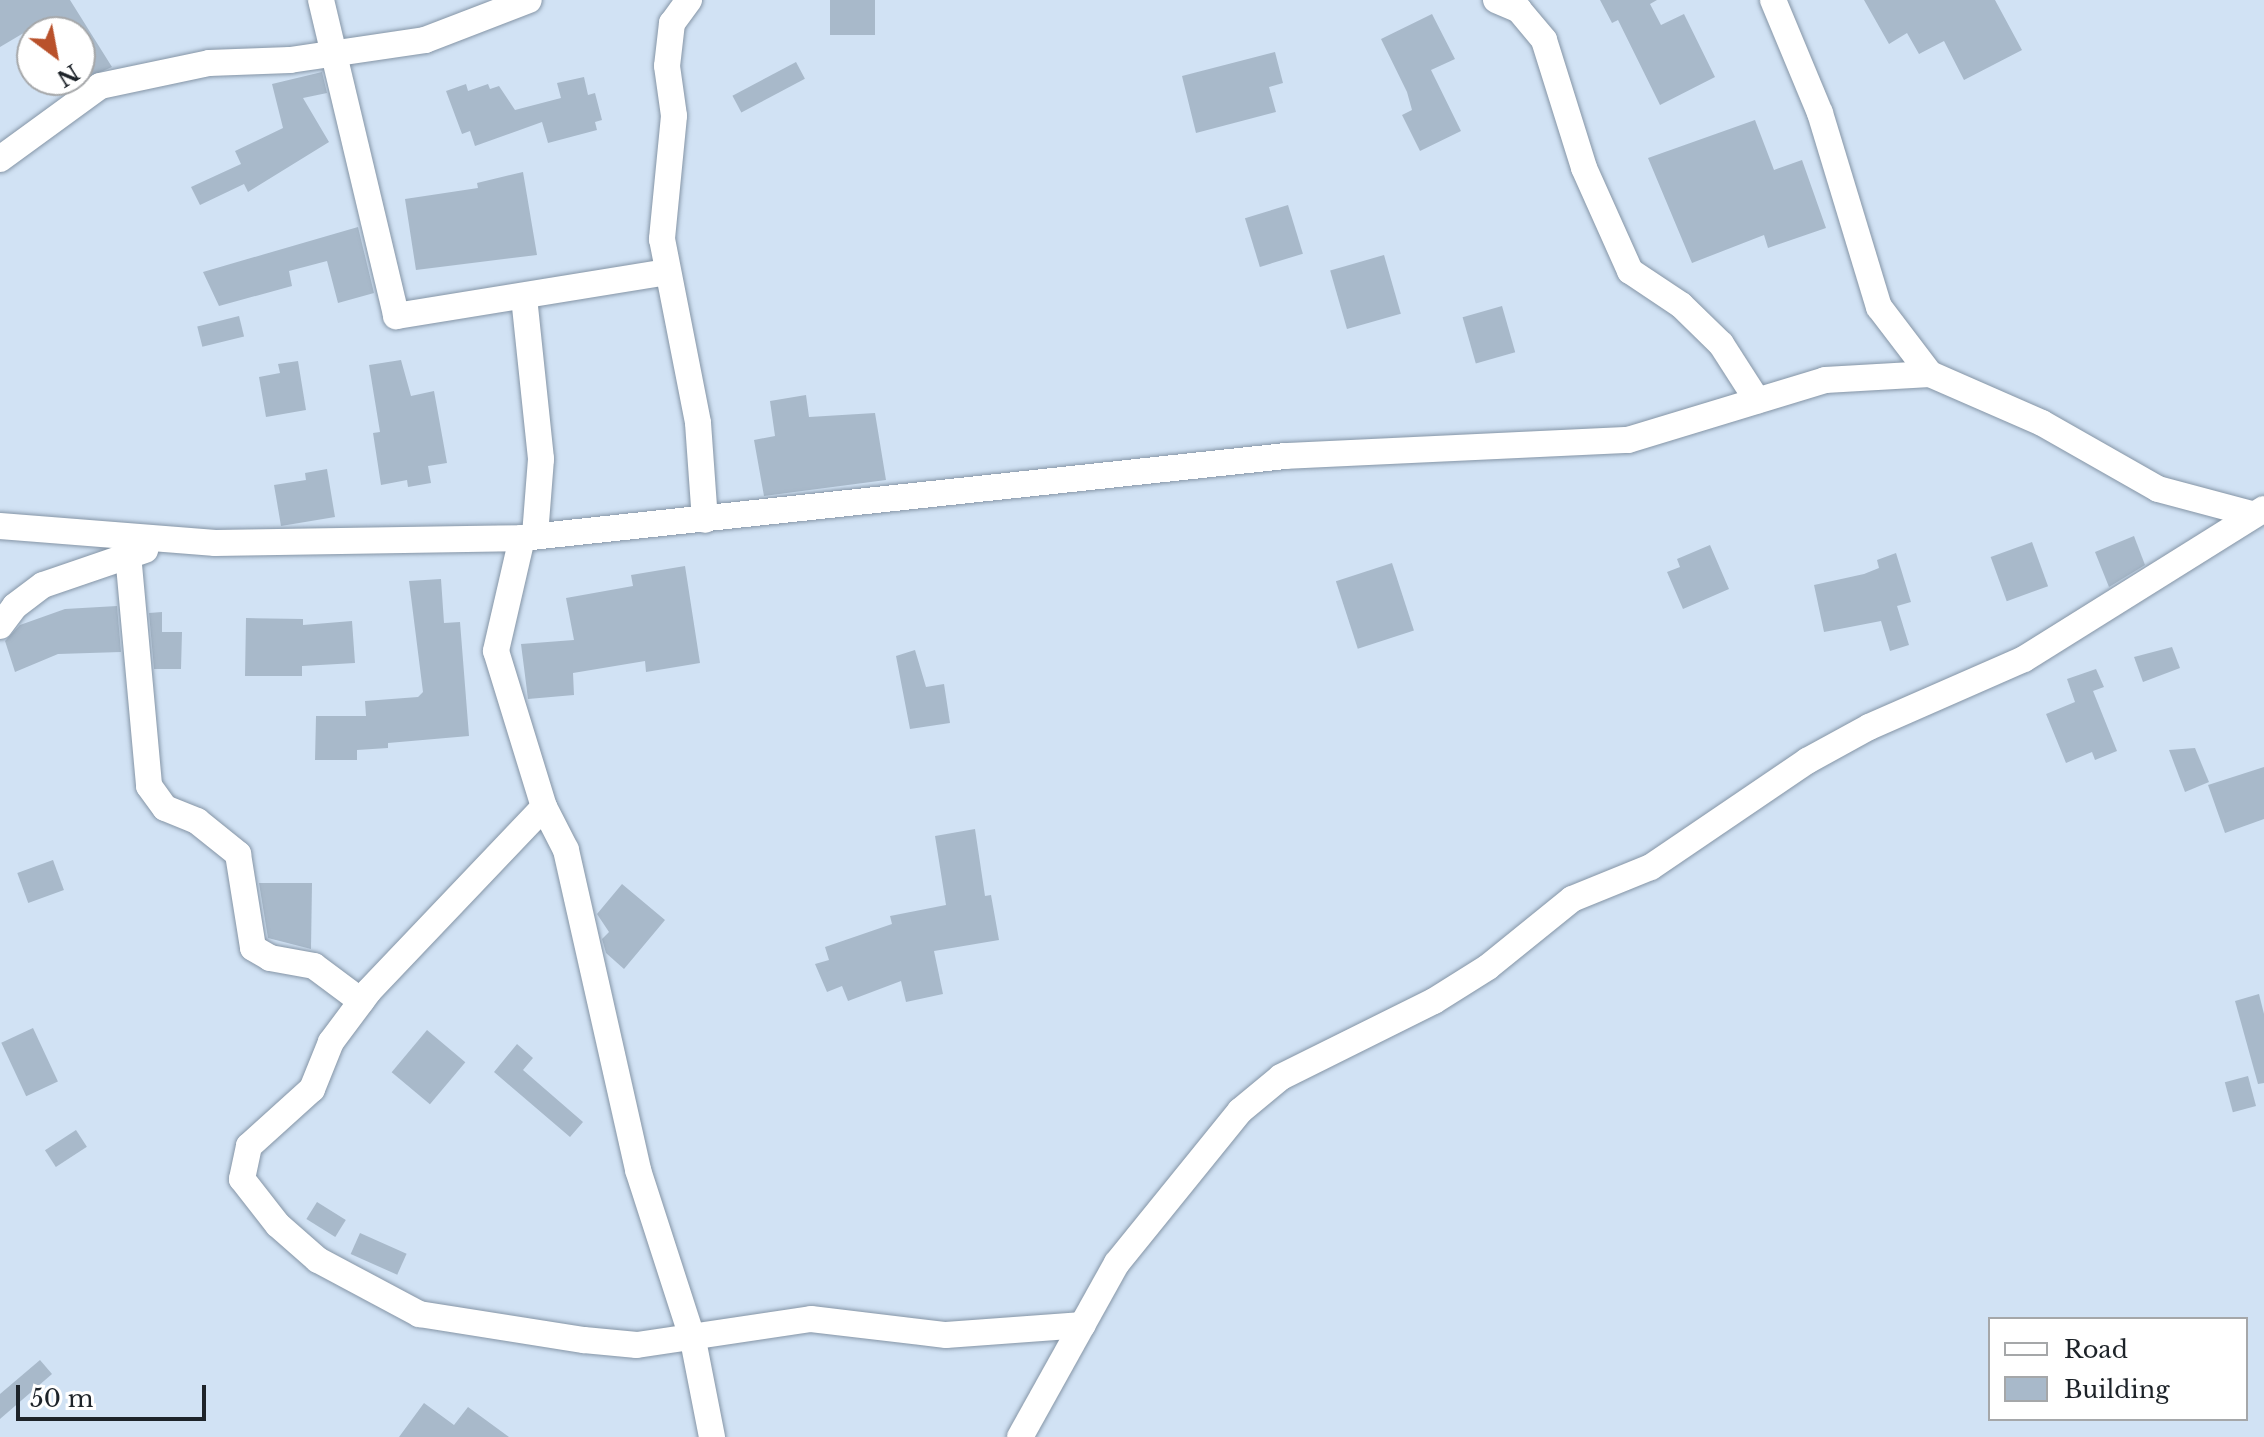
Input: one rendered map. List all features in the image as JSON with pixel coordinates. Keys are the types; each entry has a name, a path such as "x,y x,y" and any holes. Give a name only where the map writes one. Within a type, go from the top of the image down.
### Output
{"street":[{"path":"321,0 396,316 667,272"},
{"path":"0,159 100,86 209,63 336,55 425,40 529,0"},
{"path":"689,0 672,23 667,66 674,116 662,214 667,272 698,423 705,520"},
{"path":"1773,0 1820,113 1879,307 1930,374"},
{"path":"1510,3 1544,40 1576,143 1617,250 1630,271 1681,305 1721,344 1757,400"},
{"path":"524,297 541,459 528,537 496,651 544,807 566,850 638,1170 693,1340 712,1437"},
{"path":"0,526 179,540 528,537 1285,456 1628,440 1825,380 1930,374 2042,423 2158,489 2258,512"},
{"path":"1020,1437 1117,1263 1240,1111 1281,1077 1434,1001 1488,967 1572,899 1651,867 1706,835 1807,761 1869,727 2024,659 2258,512"},
{"path":"0,626 15,606 43,585 128,554 179,540"},
{"path":"128,554 149,786 165,808 197,821 238,854 253,948 270,958 314,966 361,1001"},
{"path":"544,807 361,1001 331,1042 312,1089 249,1146 242,1179 278,1225 318,1260 419,1314 584,1340 637,1345 693,1340 811,1319 946,1335 1083,1325"}],"building":[{"path":"0,0 70,0 80,16 16,16 16,38 0,47"},
{"path":"830,0 875,0 875,35 830,35"},
{"path":"1600,0 1657,0 1650,4 1661,25 1684,14 1715,77 1660,105 1618,20 1612,23"},
{"path":"1864,0 1995,0 2022,50 1964,80 1944,41 1919,54 1907,33 1889,44"},
{"path":"1432,14 1455,59 1431,70 1461,131 1420,151 1402,115 1412,110 1407,92 1381,39"},
{"path":"96,41 112,67 96,74"},
{"path":"1275,52 1283,83 1269,87 1276,112 1196,133 1182,76"},
{"path":"796,62 805,79 741,113 732,96"},
{"path":"322,72 327,93 303,98 329,142 248,192 244,184 200,205 191,187 241,164 235,151 283,128 272,84"},
{"path":"584,77 588,95 595,93 602,120 595,122 597,130 548,143 542,122 475,146 470,131 462,134 446,91 466,84 468,91 488,84 490,89 499,86 515,110 561,98 557,83"},
{"path":"1755,120 1774,170 1802,160 1826,228 1768,248 1764,235 1692,263 1648,158"},
{"path":"523,172 537,255 416,270 405,199 478,188 477,183"},
{"path":"1288,205 1303,254 1260,267 1245,218"},
{"path":"358,227 374,293 338,303 327,261 289,271 292,286 219,306 203,272"},
{"path":"1384,255 1401,314 1347,329 1330,270"},
{"path":"1502,306 1515,352 1476,363 1463,317"},
{"path":"239,316 244,336 202,347 197,326"},
{"path":"401,360 411,396 434,391 447,463 428,466 431,483 408,487 407,480 381,485 373,433 380,432 369,365"},
{"path":"298,361 306,410 266,417 259,377 280,373 278,364"},
{"path":"806,395 809,417 875,413 886,480 764,496 754,440 775,436 770,401"},
{"path":"327,469 335,517 281,526 274,485 306,480 305,473"},
{"path":"2134,536 2145,565 2109,587 2095,552"},
{"path":"2032,542 2048,586 2007,601 1991,557"},
{"path":"1710,545 1729,589 1683,609 1667,572 1680,567 1677,559"},
{"path":"1896,553 1911,602 1897,606 1909,645 1890,651 1881,621 1824,632 1814,585 1864,574 1879,568 1877,560"},
{"path":"1392,563 1414,631 1358,649 1336,581"},
{"path":"685,566 700,663 646,672 645,661 573,673 574,695 528,699 521,644 574,640 566,598 633,586 631,575"},
{"path":"441,579 444,623 460,622 469,736 388,743 388,748 357,750 357,760 315,760 316,716 366,716 365,701 418,697 423,692 409,581"},
{"path":"117,606 121,652 58,654 15,672 5,641 20,625 65,609"},
{"path":"162,612 162,632 182,632 181,669 154,669 149,613"},
{"path":"246,618 303,619 303,625 352,621 355,663 302,666 302,676 245,676"},
{"path":"2172,647 2180,668 2143,682 2134,657"},
{"path":"915,650 926,687 944,684 950,723 910,729 896,656"},
{"path":"2096,669 2104,687 2093,691 2117,751 2095,760 2092,752 2066,763 2046,714 2075,702 2067,679"},
{"path":"2195,748 2209,782 2185,792 2169,750"},
{"path":"2264,767 2264,819 2225,833 2208,785"},
{"path":"975,829 985,896 991,895 999,940 934,951 943,994 906,1002 901,981 848,1001 842,986 827,992 815,964 829,960 825,947 892,924 890,916 946,905 935,836"},
{"path":"53,860 64,890 28,903 17,873"},
{"path":"259,883 312,883 311,949 268,938"},
{"path":"622,884 665,920 624,969 606,953 602,939 609,932 597,914"},
{"path":"2259,994 2264,1014 2264,1083 2258,1084 2235,1001"},
{"path":"33,1028 58,1081 26,1096 1,1043"},
{"path":"427,1030 465,1062 430,1104 392,1072"},
{"path":"517,1044 533,1058 523,1070 583,1122 570,1137 494,1072"},
{"path":"2248,1076 2256,1106 2233,1112 2225,1082"},
{"path":"76,1130 87,1147 56,1167 45,1150"},
{"path":"317,1202 346,1220 335,1237 306,1219"},
{"path":"360,1233 407,1254 397,1275 351,1254"},
{"path":"40,1360 52,1374 0,1419 0,1394"},
{"path":"424,1403 454,1425 468,1407 509,1437 399,1437"}]}
